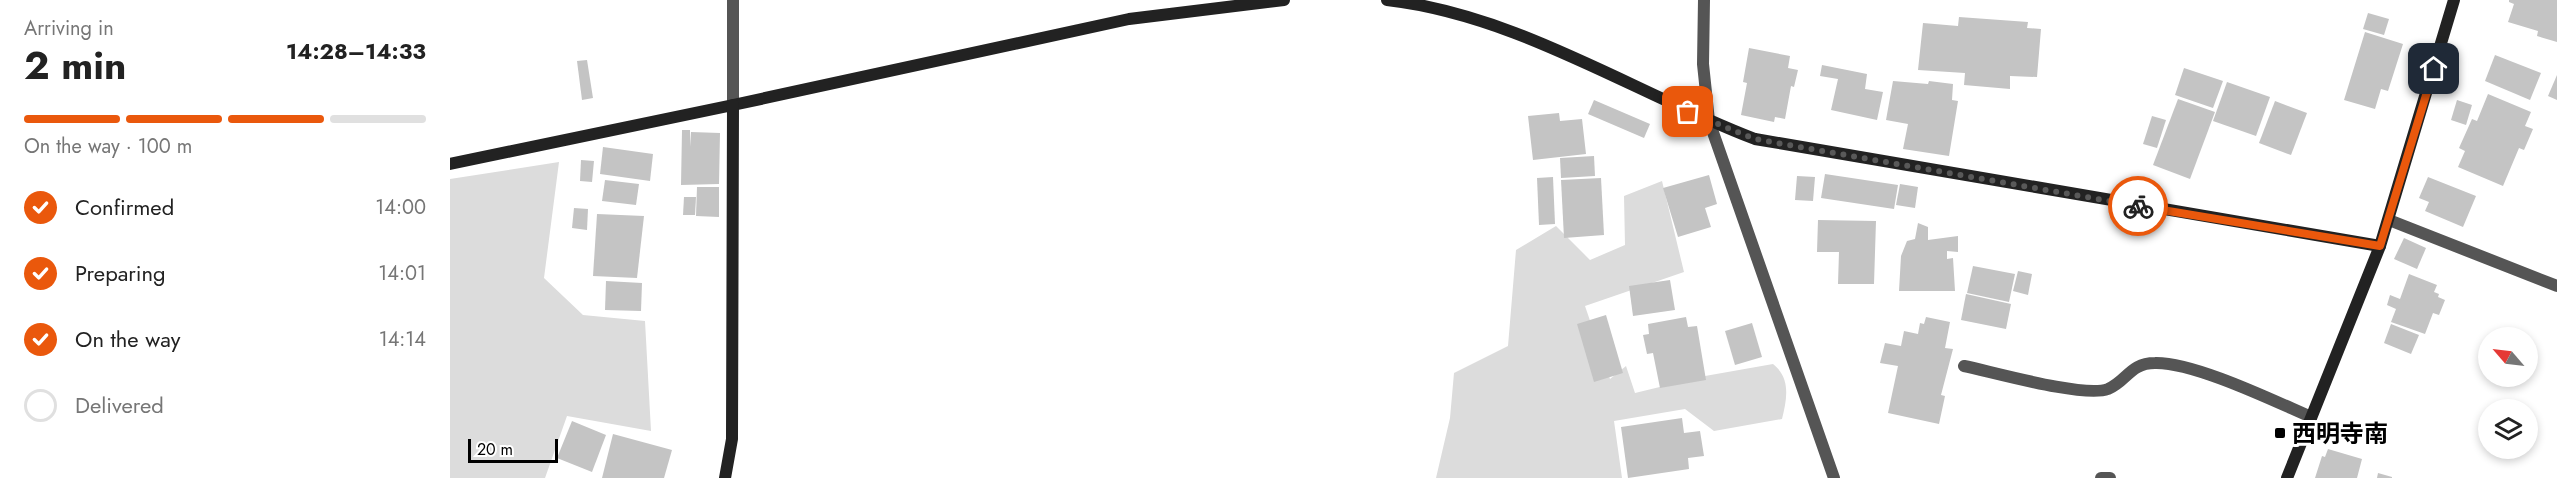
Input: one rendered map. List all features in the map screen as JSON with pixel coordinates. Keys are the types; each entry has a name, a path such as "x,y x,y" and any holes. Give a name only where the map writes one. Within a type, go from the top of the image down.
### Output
{"street":[{"path":"725,478 732,440 733,0"},
{"path":"450,164 733,105 1129,18 1284,0"},
{"path":"1393,0 1475,20 1539,43 1709,121 1755,139 2380,246"},
{"path":"1704,0 1702,64 1709,121 1834,478"},
{"path":"2287,478 2380,246 2454,0"},
{"path":"2389,220 2557,286"},
{"path":"1964,366 2085,391 2109,388 2138,365 2156,363 2191,370 2311,417"},
{"path":"2102,478 2110,478"}],"shaded area":[{"path":"559,162 544,278 583,315 645,321 651,431 567,416 545,478 450,478 450,179"},
{"path":"1662,181 1684,272 1585,306 1610,379 1626,366 1635,393 1705,376 1773,364 1785,382 1786,396 1782,419 1714,431 1685,409 1614,421 1622,478 1436,478 1450,418 1454,373 1508,346 1516,250 1556,226 1590,260 1625,245 1624,196"}],"building":[{"path":"2509,0 2557,0 2557,42 2537,36 2538,31 2508,22 2514,4"},
{"path":"2368,13 2389,19 2384,35 2363,29"},
{"path":"1959,17 2028,22 2027,28 2041,29 2037,77 2010,76 2010,89 1964,85 1965,73 1918,70 1923,23 1958,26"},
{"path":"2365,32 2403,44 2388,91 2381,89 2375,109 2344,100"},
{"path":"1749,48 1790,56 1788,68 1798,70 1794,87 1791,86 1785,119 1775,117 1774,122 1741,115 1747,83 1743,82"},
{"path":"2495,55 2541,73 2530,100 2485,81"},
{"path":"587,60 593,98 582,100 577,61"},
{"path":"1822,65 1867,74 1865,89 1883,92 1877,120 1831,110 1838,79 1820,76"},
{"path":"2184,68 2223,81 2213,108 2175,95"},
{"path":"2557,75 2557,100 2548,96"},
{"path":"1893,81 1953,84 1952,100 1958,101 1949,156 1903,149 1908,124 1886,120"},
{"path":"2227,82 2270,97 2256,136 2213,121"},
{"path":"2488,94 2531,112 2525,126 2533,129 2524,150 2519,148 2503,186 2458,167 2465,151 2459,148 2472,119 2477,121"},
{"path":"2178,99 2215,112 2190,179 2153,165"},
{"path":"1594,100 1650,124 1644,138 1588,114"},
{"path":"2457,100 2472,105 2466,125 2451,120"},
{"path":"2275,101 2307,113 2291,155 2259,143"},
{"path":"1559,113 1560,121 1582,119 1586,154 1533,160 1528,116"},
{"path":"2152,116 2166,120 2157,148 2143,144"},
{"path":"682,130 690,130 690,147 691,132 720,133 719,184 681,185"},
{"path":"603,147 653,154 650,181 600,174"},
{"path":"1594,156 1595,176 1561,178 1560,158"},
{"path":"581,160 594,161 592,182 580,181"},
{"path":"1825,174 1898,185 1894,209 1821,198"},
{"path":"1709,175 1717,204 1705,208 1711,227 1678,237 1663,188"},
{"path":"1797,176 1815,177 1813,201 1795,200"},
{"path":"1553,177 1555,224 1539,225 1537,178"},
{"path":"2428,177 2476,196 2463,227 2425,211 2429,202 2419,198"},
{"path":"1601,178 1604,235 1564,238 1561,180"},
{"path":"605,180 639,184 636,205 602,201"},
{"path":"1900,184 1918,187 1915,208 1896,205"},
{"path":"697,187 719,187 719,217 696,216"},
{"path":"684,197 696,197 695,215 683,215"},
{"path":"574,208 588,209 587,230 572,228"},
{"path":"597,214 644,216 637,278 593,276"},
{"path":"1818,220 1876,221 1874,284 1838,284 1839,252 1817,252"},
{"path":"1918,223 1928,227 1928,240 1958,236 1958,252 1947,251 1947,259 1953,258 1955,291 1899,291 1901,256 1907,241 1915,239"},
{"path":"2404,238 2426,248 2417,269 2394,259"},
{"path":"1973,266 2015,274 2009,302 1967,293"},
{"path":"2018,271 2032,274 2028,295 2013,291"},
{"path":"2409,274 2437,285 2434,292 2445,300 2439,315 2433,313 2425,334 2391,322 2396,309 2387,305 2390,295 2400,299"},
{"path":"1670,280 1675,310 1633,316 1629,286"},
{"path":"606,281 642,283 641,311 605,310"},
{"path":"1966,294 2011,304 2006,329 1961,320"},
{"path":"1606,315 1623,373 1594,382 1577,324"},
{"path":"1686,317 1688,327 1697,326 1706,380 1660,388 1653,353 1647,354 1643,335 1649,334 1648,324"},
{"path":"1926,317 1950,322 1945,348 1953,349 1941,395 1945,396 1939,424 1888,413 1898,366 1880,363 1885,343 1901,346 1904,331 1918,334 1920,323 1924,324"},
{"path":"1752,323 1762,357 1735,365 1725,331"},
{"path":"2391,324 2419,335 2411,354 2384,343"},
{"path":"1682,418 1684,433 1700,431 1704,456 1688,458 1689,469 1628,478 1621,427"},
{"path":"572,421 606,435 592,472 557,458"},
{"path":"613,434 672,450 664,478 602,478"},
{"path":"2328,449 2362,459 2357,478 2315,478 2322,456 2325,457"},
{"path":"2378,473 2392,477 2392,478 2377,478"}],"way so far":[{"path":"1688,112 1755,139 2138,206"}],"place":[{"name":"西明寺南","path":"2280,433"}],"route":[{"path":"2138,206 2357,240 2380,246 2434,69"}]}
